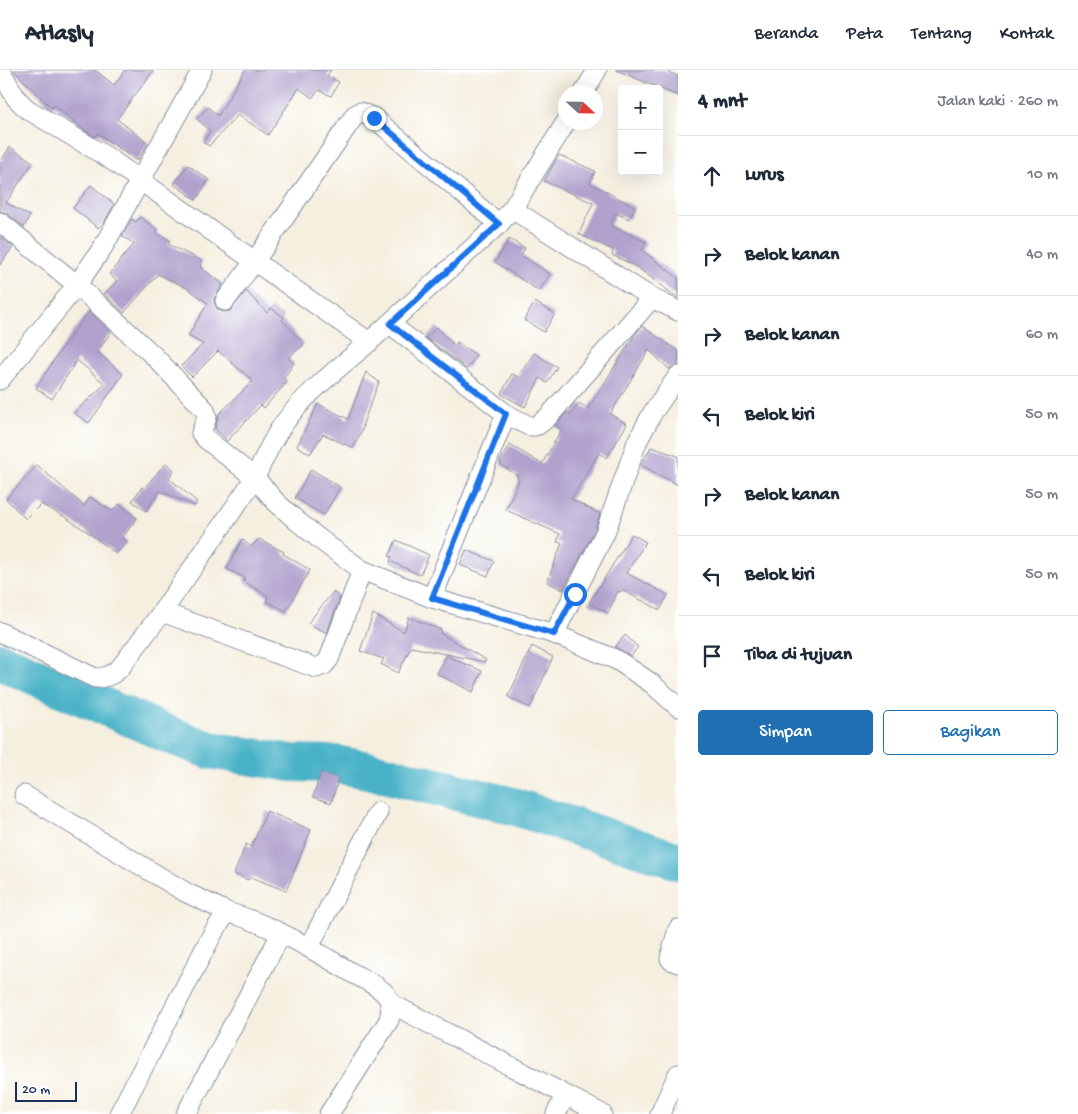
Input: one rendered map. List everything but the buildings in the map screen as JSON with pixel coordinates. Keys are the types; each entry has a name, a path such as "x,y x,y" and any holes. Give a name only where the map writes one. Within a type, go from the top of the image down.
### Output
{"street":[{"path":"0,70 16,98 27,108 107,157 258,257 369,342"},
{"path":"0,380 77,285 103,247 202,70"},
{"path":"588,85 597,70"},
{"path":"225,301 258,257 355,116 360,112 374,118 499,224"},
{"path":"0,632 95,678 108,677 120,668 162,612 255,478 269,447 283,425 303,401 499,224 512,210 561,130"},
{"path":"512,210 652,298 678,311"},
{"path":"0,222 77,285 154,356 184,390 205,410 207,417 202,433 206,439 255,478 276,502 327,545 362,570 432,598 554,634 617,660 651,683 678,707"},
{"path":"390,324 506,414 529,426 538,425 548,417 652,298"},
{"path":"554,634 606,533 637,442 653,412 678,376"},
{"path":"432,598 506,414"},
{"path":"162,612 316,668 324,665 329,659 362,570"},
{"path":"24,796 185,892 227,912 241,915 309,948 377,987 388,997 392,1012 389,1020 329,1114"},
{"path":"309,948 378,812"},
{"path":"119,1114 213,933 227,912"},
{"path":"678,929 670,958 678,963"},
{"path":"186,1114 281,934"},
{"path":"390,1003 602,1114"},
{"path":"660,1114 678,1074"},
{"path":"556,1114 565,1096"}],"waterway":[{"path":"0,661 172,736 209,750 292,763 335,764 368,770 513,806 678,861"}],"route":[{"path":"374,118 499,224 390,324 506,414 432,598 554,634 575,594"}]}
